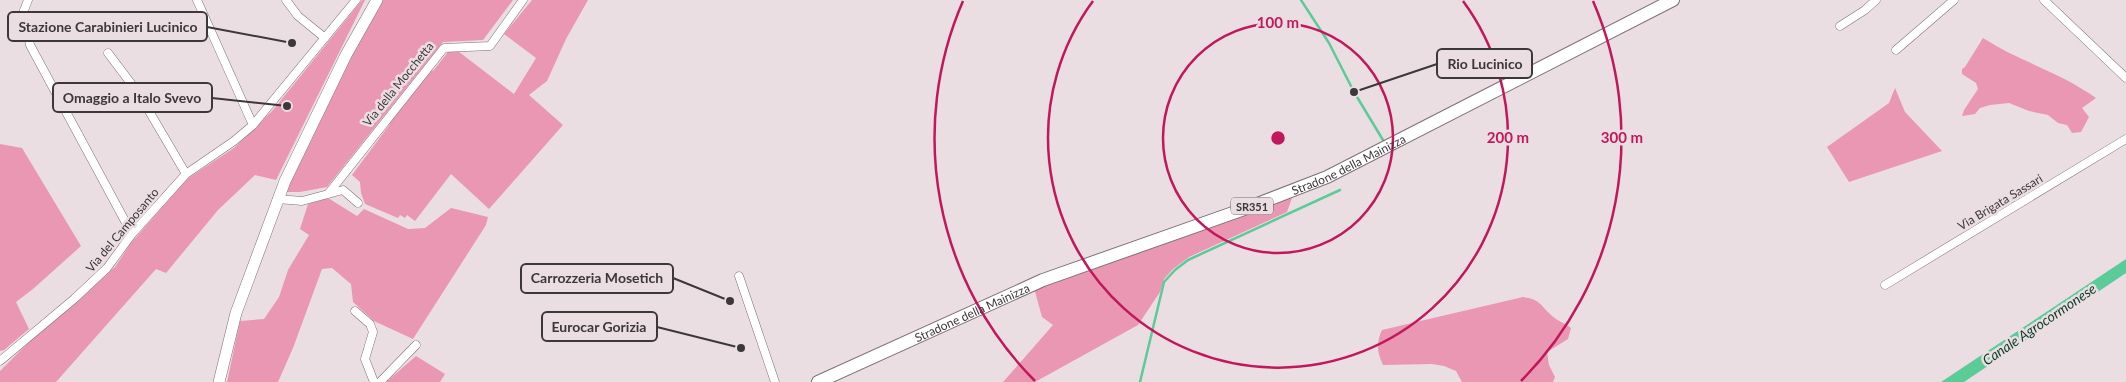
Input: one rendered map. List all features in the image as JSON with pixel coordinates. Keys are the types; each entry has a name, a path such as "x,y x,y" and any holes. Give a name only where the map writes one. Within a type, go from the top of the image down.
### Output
{"main road":[{"name":"Stradone della Mainizza","path":"818,382 1043,280 1247,208 1327,177 1674,0"}],"street":[{"path":"28,0 23,14 30,46 132,234"},
{"path":"197,0 253,125"},
{"path":"286,0 298,16 325,38"},
{"name":"Via del Camposanto","path":"0,361 74,299 107,268 132,234 186,174 234,141 253,125 356,0"},
{"path":"219,382 236,312 278,199 346,55 377,0"},
{"name":"Via della Mocchetta","path":"328,194 444,48 490,46 523,0"},
{"path":"1840,26 1865,10 1876,0"},
{"path":"1896,50 1954,0"},
{"path":"2044,0 2126,78"},
{"path":"108,53 139,94 186,174"},
{"name":"Via Brigata Sassari","path":"1885,285 2126,139"},
{"path":"278,199 302,201 343,190 358,203"},
{"path":"738,276 775,382"},
{"path":"355,310 370,324 373,332 365,359 374,382"},
{"path":"380,382 416,345"}],"shaded area":[{"path":"362,0 365,0 276,180 255,175 218,210 166,273 156,269 56,382 0,382 0,371 34,337 115,267 131,243 187,179 234,148 273,110"},
{"path":"383,0 513,0 483,40 443,42 327,187 300,192 285,192 370,18"},
{"path":"532,0 588,0 566,39 547,81 529,95 563,125 489,209 451,174 415,221 407,215 405,218 400,215 398,218 365,204 360,182 352,175 390,124 387,122 429,69 433,71 448,52 454,48 514,94 536,58 504,34"},
{"path":"1983,38 2011,54 2068,81 2096,98 2082,108 2089,117 2081,132 2072,133 2067,125 2058,123 2048,115 2029,111 2009,103 1990,105 1980,108 1975,114 1962,116 1978,89 1976,83 1962,74 1962,69"},
{"path":"1895,88 1905,112 1942,151 1849,182 1827,147 1889,103"},
{"path":"0,144 22,148 81,246 16,302 29,329 4,350 0,351"},
{"path":"1293,195 1287,212 1189,257 1173,269 1164,279 1160,292 1138,325 1035,382 1003,382 1053,325 1042,317 1034,288"},
{"path":"328,198 357,216 364,209 408,229 425,228 451,208 488,217 486,225 413,339 374,321 353,302 351,284 332,268 322,269 293,348 278,382 227,382 240,321 264,319 279,297 288,270 309,235 300,229 308,204"},
{"path":"1523,297 1536,300 1552,316 1571,328 1568,339 1547,352 1549,365 1555,377 1553,382 1462,382 1456,371 1444,366 1432,364 1383,365 1378,348 1382,330"},
{"path":"416,356 445,374 440,382 386,382"}],"water":[{"name":"Canale Agrocormonese","path":"2126,259 2126,273 1964,382 1941,382"}],"waterway":[{"path":"1301,0 1329,43 1354,92 1383,140"},
{"path":"1140,382 1164,282 1175,270 1188,260 1340,190"}],"place":[{"name":"Stazione Carabinieri Lucinico","path":"292,43"},
{"name":"Rio Lucinico","path":"1354,92"},
{"name":"Omaggio a Italo Svevo","path":"287,106"},
{"name":"Carrozzeria Mosetich","path":"730,301"},
{"name":"Eurocar Gorizia","path":"741,348"}]}
